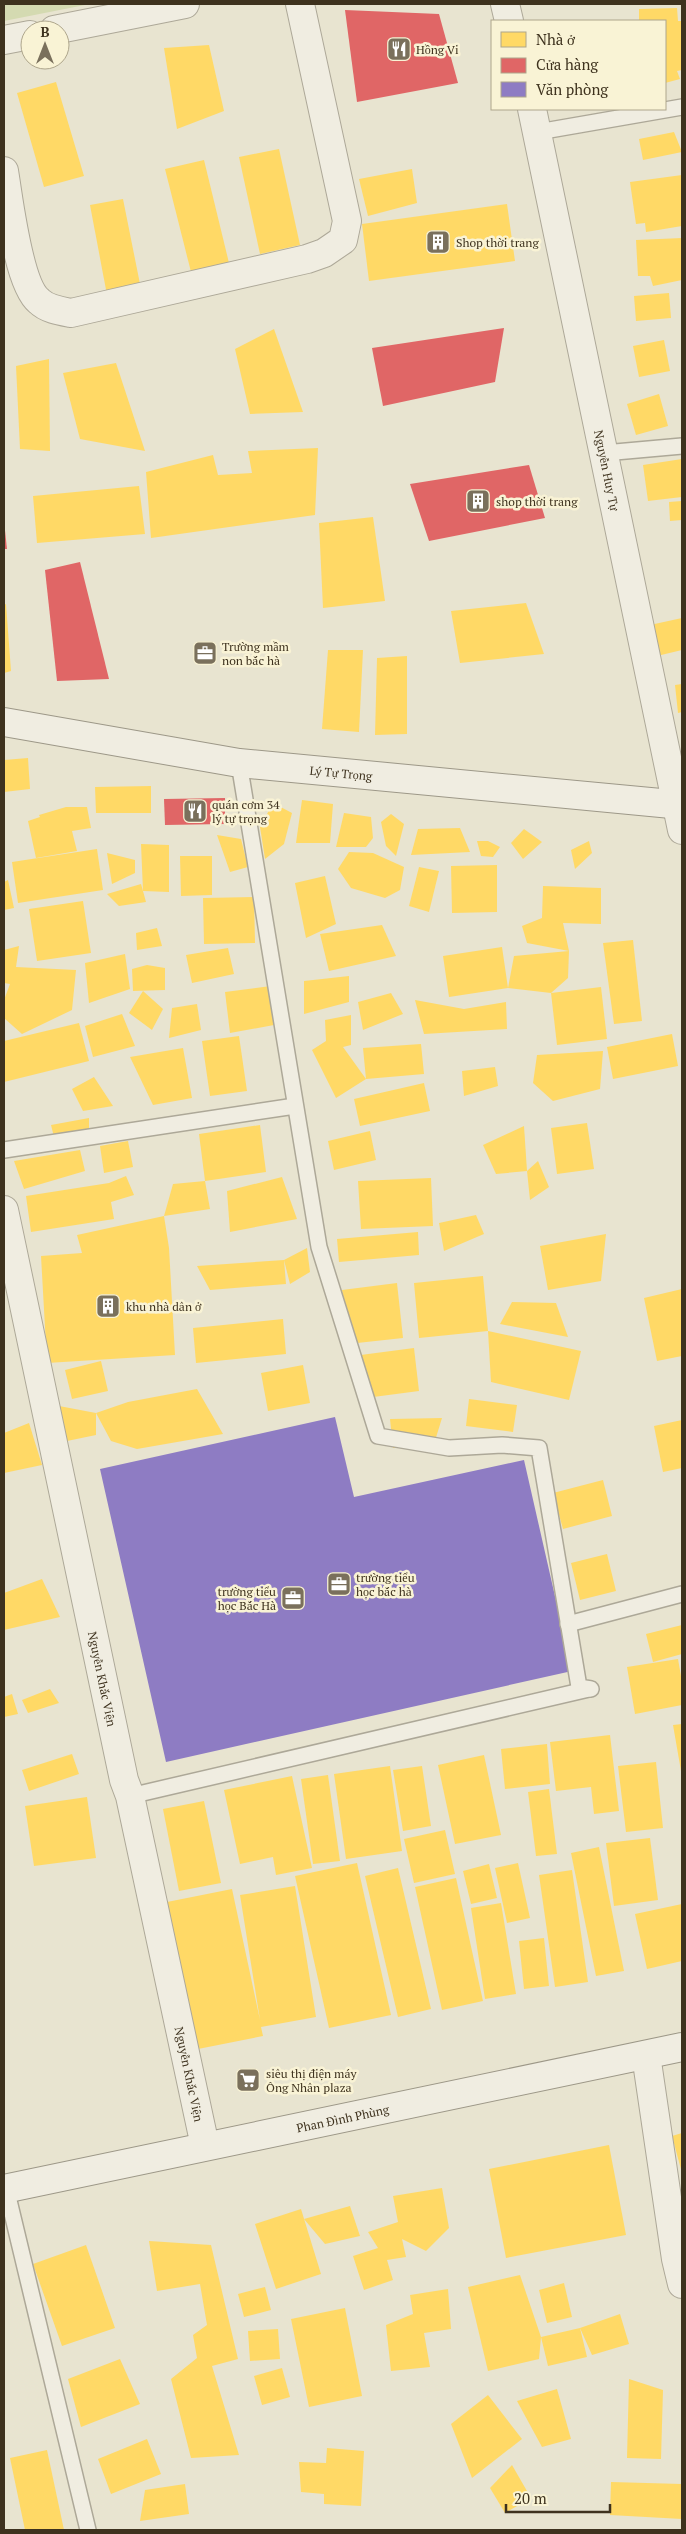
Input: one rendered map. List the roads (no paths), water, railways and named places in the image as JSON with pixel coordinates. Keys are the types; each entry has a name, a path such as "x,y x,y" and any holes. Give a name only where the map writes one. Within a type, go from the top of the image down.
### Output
{"street":[{"path":"70,27 185,4"},
{"path":"4,171 24,275 31,293 40,302 56,310 71,313 307,259 324,253 343,240 347,221 300,4"},
{"path":"505,4 509,20"},
{"path":"4,40 20,37"},
{"name":"Nguyễn Huy Tự","path":"535,121 680,814"},
{"name":"Lý Tự Trọng","path":"4,722 239,763 680,814"},
{"name":"Nguyễn Khắc Viện","path":"4,1210 124,1780 130,1796 205,2146"},
{"name":"Phan Đình Phùng","path":"5,2188 682,2046"},
{"path":"646,2055 676,2259 682,2284"}],"lane":[{"path":"666,108 682,106"},
{"path":"535,121 643,110"},
{"path":"604,453 682,446"},
{"path":"130,1796 591,1689 579,1688 540,1448 502,1445 450,1448 378,1436 319,1247 239,763"},
{"path":"4,1150 295,1106"},
{"path":"568,1624 682,1594"},
{"path":"5,2188 88,2530"}],"place":[{"name":"Hồng Vi","path":"399,49"},
{"name":"Shop thời trang","path":"438,242"},
{"name":"shop thời trang","path":"478,501"},
{"name":"Trường mầm non bắc hà","path":"205,653"},
{"name":"quán cơm 34 lý tự trọng","path":"195,811"},
{"name":"khu nhà dân ở","path":"108,1306"},
{"name":"trường tiểu học bắc hà","path":"339,1584"},
{"name":"trường tiểu học Bắc Hà","path":"293,1598"},
{"name":"siêu thị điện máy Ông Nhân plaza","path":"248,2080"}]}
